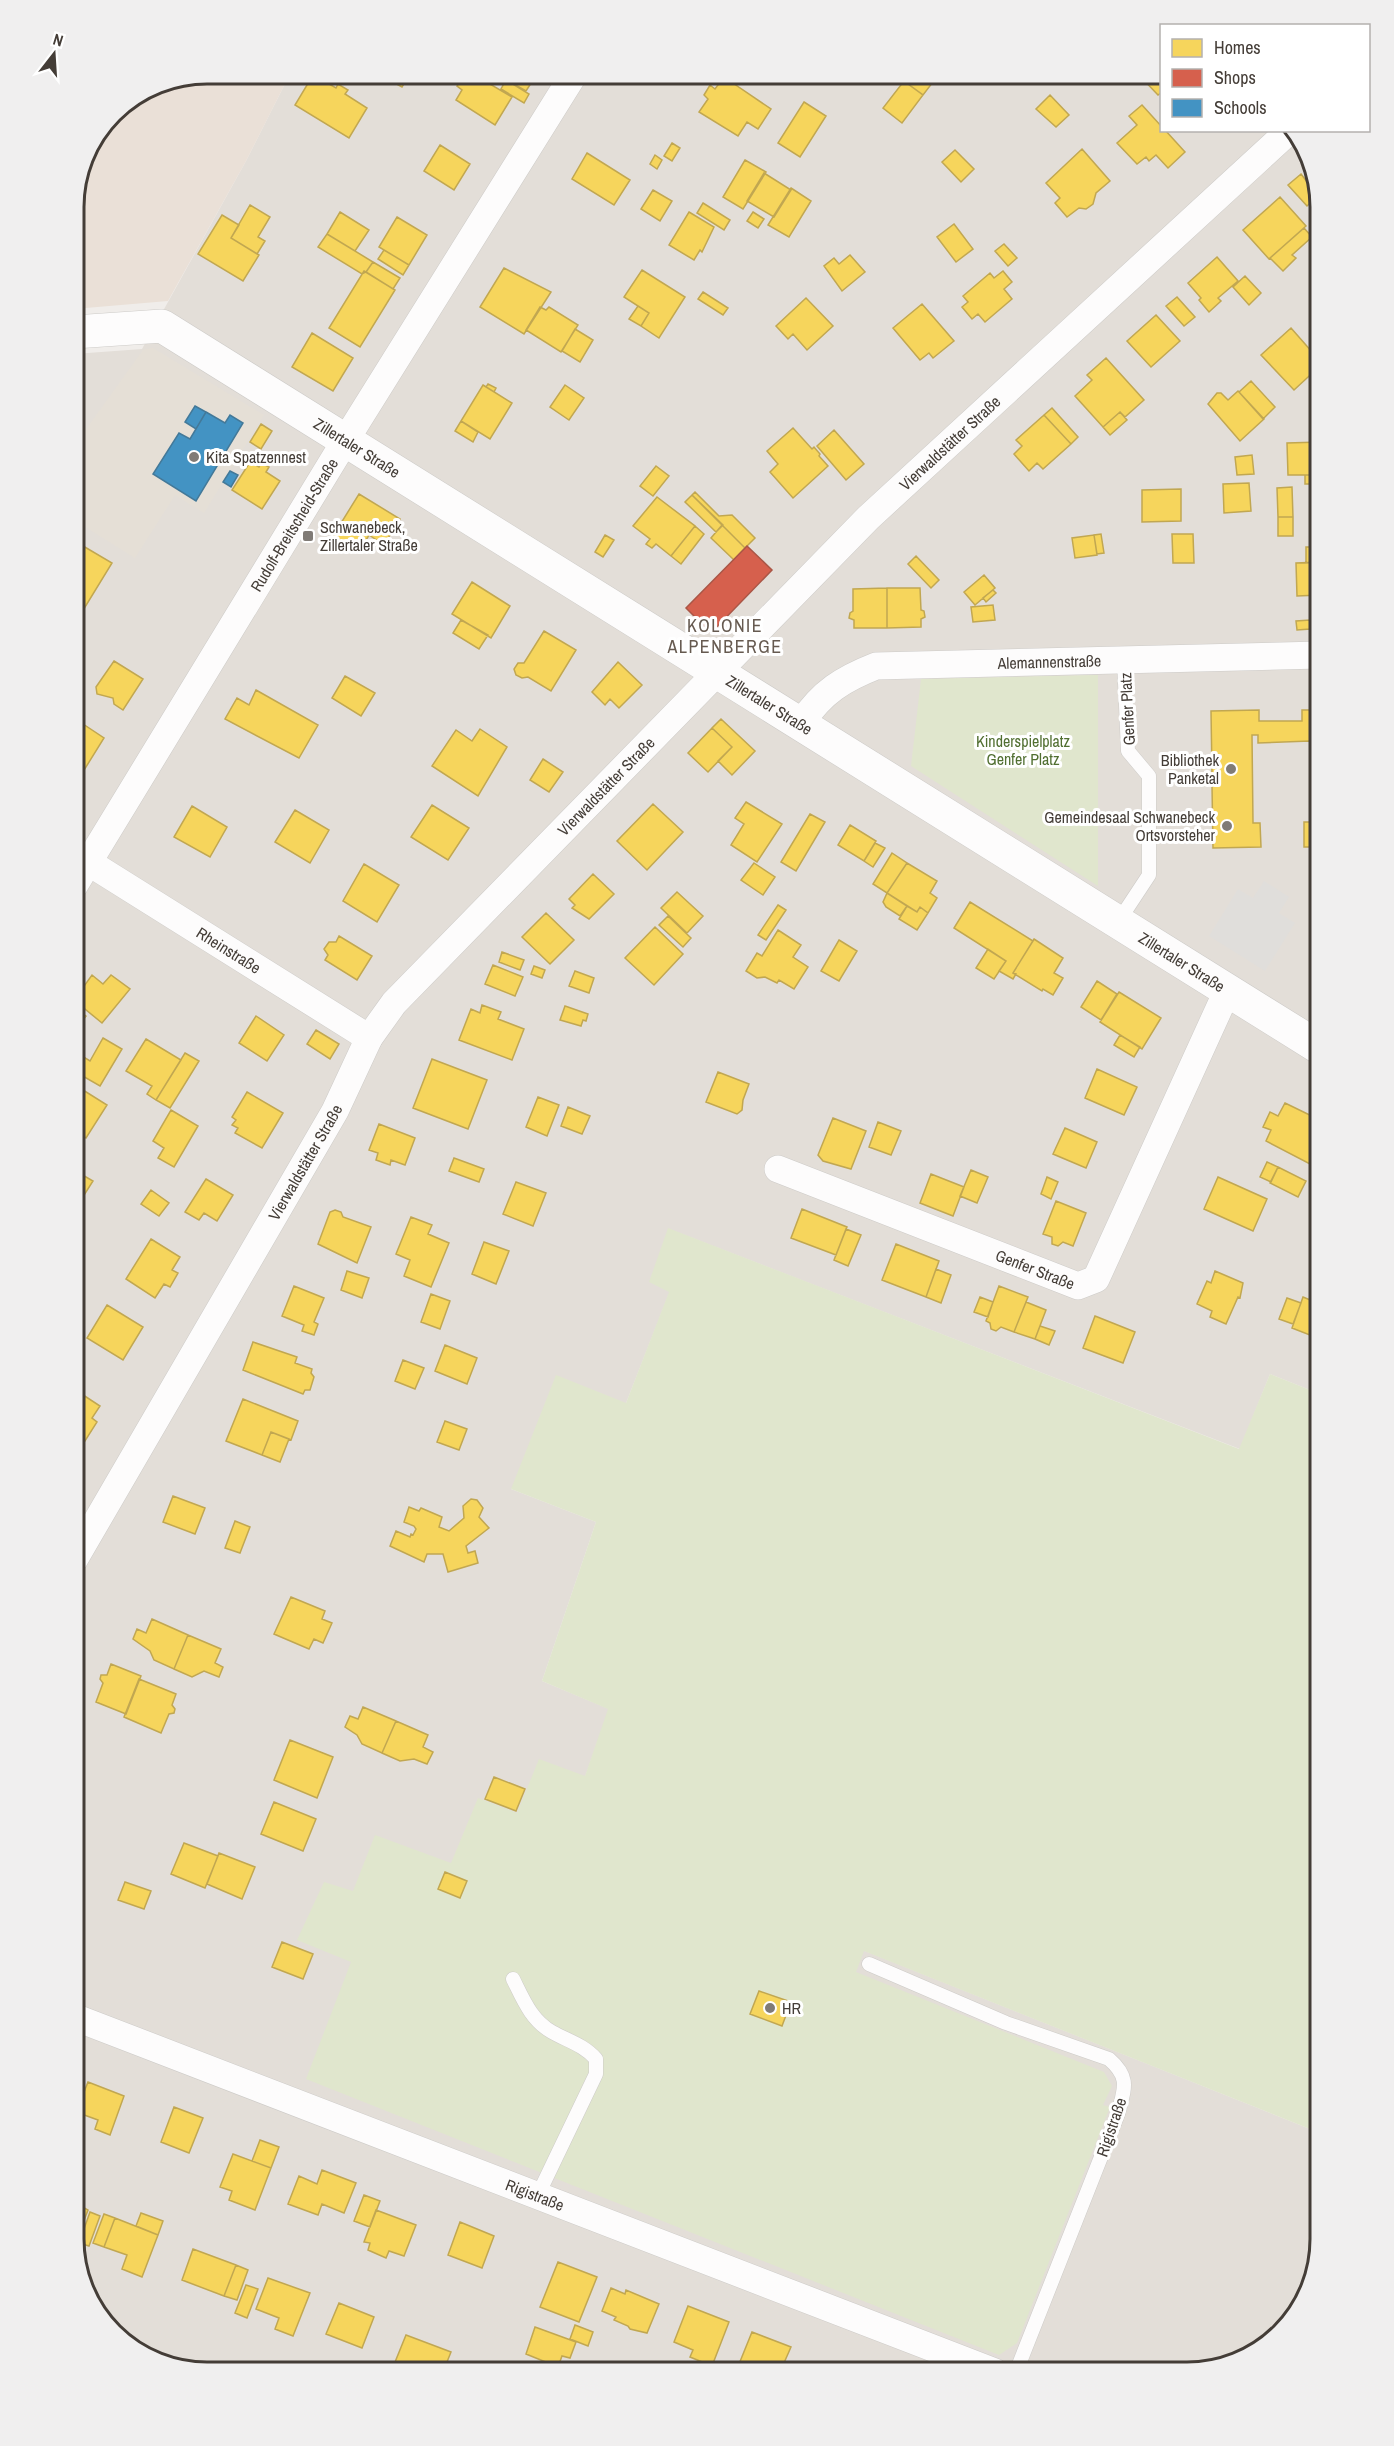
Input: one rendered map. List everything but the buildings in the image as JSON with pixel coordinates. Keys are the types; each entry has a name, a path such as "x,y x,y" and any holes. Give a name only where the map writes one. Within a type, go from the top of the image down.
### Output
{"street":[{"name":"Rudolf-Breitscheid-Straße","path":"84,869 345,441 568,84"},
{"name":"Vierwaldstätter Straße","path":"84,1543 335,1111 369,1038 394,1003 868,518 1286,134"},
{"name":"Zillertaler Straße","path":"84,331 162,326 1310,1042"},
{"name":"Alemannenstraße","path":"802,723 810,710 843,679 876,666 1310,655"},
{"name":"Rheinstraße","path":"88,862 369,1038"},
{"name":"Genfer Straße","path":"778,1169 1078,1286 1096,1279 1228,989"},
{"name":"Rigistraße","path":"84,2021 969,2362"}],"lane":[{"name":"Genfer Platz","path":"1118,922 1149,875 1149,776 1128,751 1124,660"},
{"name":"Rigistraße","path":"868,1964 1006,2023 1109,2059 1122,2070 1125,2084 1118,2114 1020,2362"},
{"path":"513,1979 533,2018 550,2031 588,2049 596,2059 596,2074 537,2197"}],"shaded area":[{"path":"207,84 285,84 246,161 168,301 84,308 84,199 88,175 100,145 114,126 132,109 160,93 175,88"},
{"path":"285,84 1160,84 1160,132 1284,132 1301,160 1306,175 1310,207 1310,1390 1270,1374 1240,1449 669,1229 670,1291 626,1403 511,1489 596,1522 542,1681 609,1709 585,1777 745,1903 1310,2129 1310,2239 1306,2271 1294,2301 1285,2314 1262,2337 1249,2346 1211,2360 1187,2362 199,2362 167,2355 138,2341 114,2320 93,2286 88,2271 84,2239 84,353 142,349 246,161"},
{"path":"153,348 264,415 204,513 175,495 135,558 84,526 84,432 143,350"},
{"path":"1264,881 1289,897 1279,913 1295,923 1265,971 1209,936 1238,889 1253,898"}],"green space":[{"name":"Kinderspielplatz Genfer Platz","path":"1098,675 1098,886 911,766 921,679"},
{"path":"668,1228 1239,1449 1270,1374 1310,1390 1310,2129 864,1951 856,1972 1104,2072 1112,2086 1103,2105 1110,2107 1017,2343 999,2355 306,2079 351,1962 297,1940 324,1882 353,1891 375,1835 451,1863 478,1798 517,1813 539,1759 585,1776 608,1709 542,1681 596,1522 511,1489 556,1375 626,1403 669,1292 649,1282"}],"place":[{"name":"Kita Spatzennest","path":"194,457"},
{"name":"Schwanebeck, Zillertaler Straße","path":"308,536"},
{"name":"Bibliothek Panketal","path":"1231,769"},
{"name":"Gemeindesaal Schwanebeck Ortsvorsteher","path":"1227,826"},
{"name":"HR","path":"770,2008"}],"district":[{"name":"KOLONIE ALPENBERGE","path":"725,636"}]}
